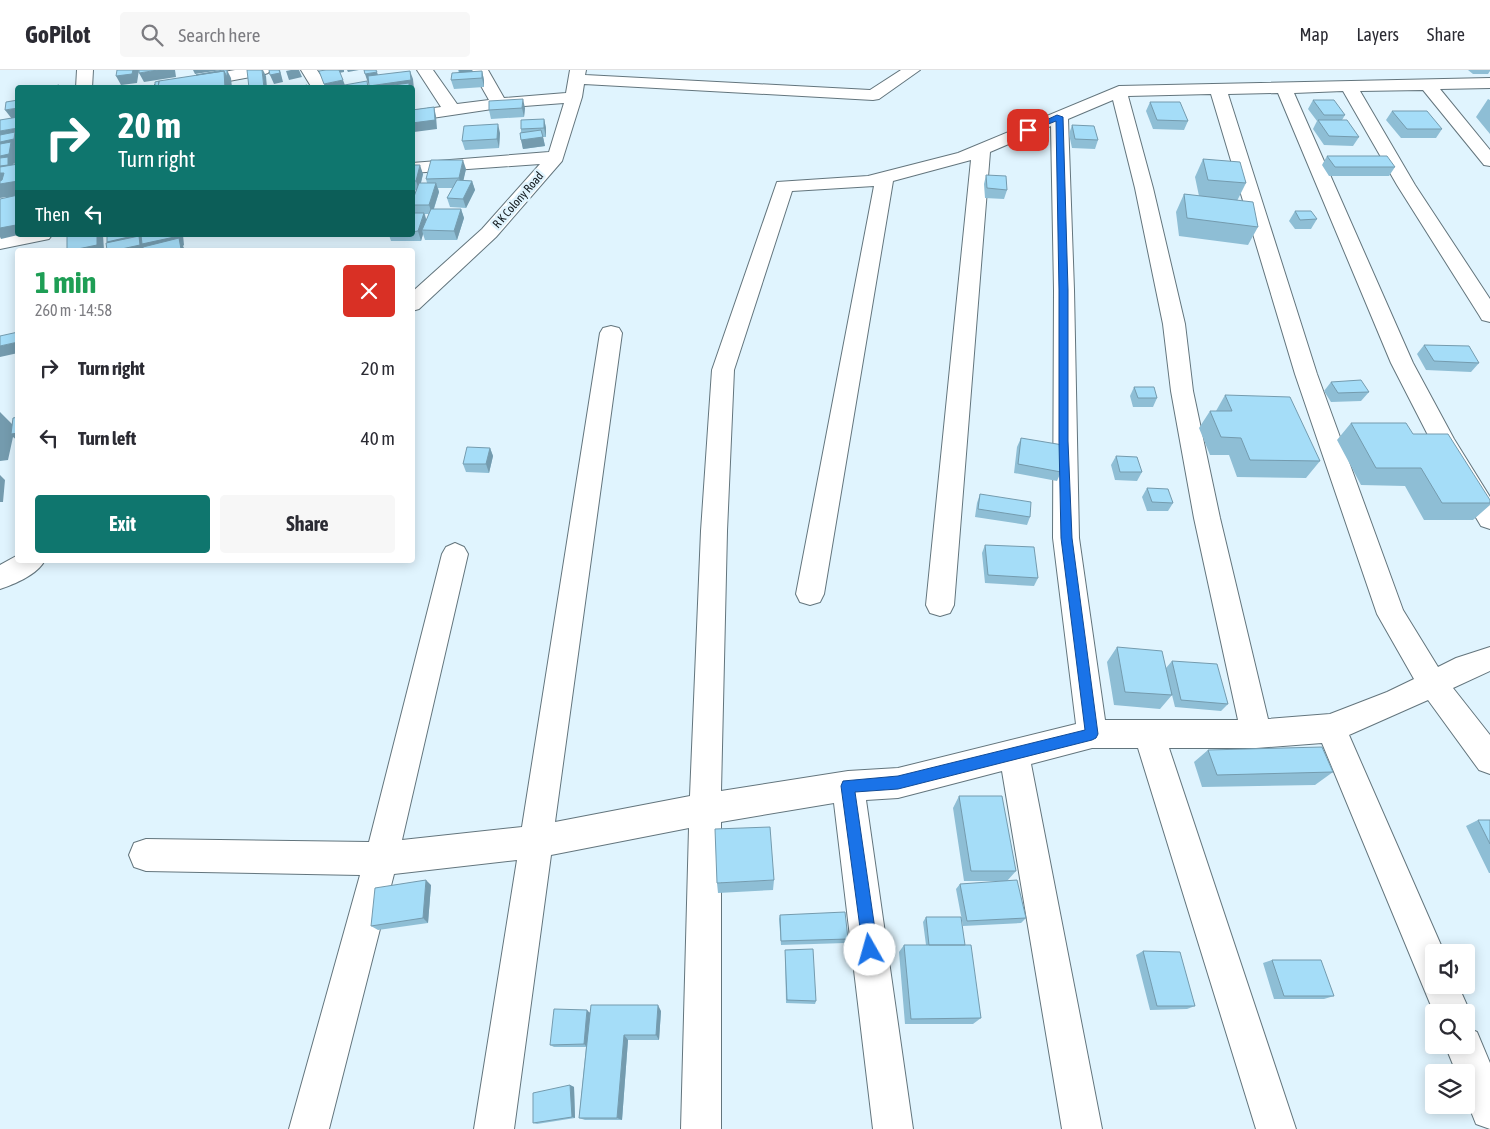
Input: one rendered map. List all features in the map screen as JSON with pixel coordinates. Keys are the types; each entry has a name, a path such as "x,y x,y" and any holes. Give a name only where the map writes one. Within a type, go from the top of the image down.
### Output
{"street":[{"path":"84,85 85,70"},
{"path":"178,85 262,70"},
{"path":"309,70 319,85"},
{"path":"426,70 452,110"},
{"path":"480,70 499,103"},
{"path":"415,116 499,103 576,82 873,95 912,70"},
{"path":"1433,80 1490,161"},
{"path":"702,1129 705,810 714,531 723,370 784,186 868,182 964,157 1119,91 1349,87 1433,80 1490,83"},
{"name":"R K Colony Road","path":"415,301 489,233 556,157 576,82"},
{"path":"1349,87 1406,185 1490,315"},
{"path":"1284,88 1402,362 1444,443 1490,519"},
{"path":"1218,89 1306,374 1391,614 1433,684 1490,760"},
{"path":"1119,91 1144,188 1174,324 1182,391 1205,508 1256,734"},
{"path":"1059,117 1064,290 1066,538 1092,734"},
{"path":"940,605 981,150"},
{"path":"415,168 556,157"},
{"path":"810,594 885,177"},
{"path":"0,243 32,237"},
{"path":"494,1129 611,333"},
{"path":"309,1129 381,860 455,554"},
{"path":"0,578 27,563"},
{"path":"146,855 381,860 537,842 705,810 848,786 898,782 1092,734 1256,734 1331,728 1398,701 1466,667 1490,660"},
{"path":"1331,728 1425,949"},
{"path":"1148,734 1276,1129"},
{"path":"1014,754 1082,1129"},
{"path":"848,786 893,1129"},
{"path":"1468,1054 1490,1110"}],"building":[{"path":"117,70 133,70 132,74 116,76"},
{"path":"139,70 158,70 139,73"},
{"path":"227,70 227,77 224,71 196,75"},
{"path":"247,70 262,70 264,85 249,85"},
{"path":"269,70 279,70 280,73 270,75"},
{"path":"339,70 343,80 324,84 319,71"},
{"path":"364,70 376,70 377,72 365,74"},
{"path":"224,71 225,85 158,85 159,81"},
{"path":"410,71 411,80 369,85 368,76"},
{"path":"482,71 482,78 451,80 452,73"},
{"path":"367,81 368,85 345,85"},
{"path":"523,99 522,108 489,110 489,101"},
{"path":"15,100 15,108 5,110 6,102"},
{"path":"1313,100 1334,100 1345,115 1324,115"},
{"path":"1150,102 1180,102 1188,121 1157,120"},
{"path":"434,107 435,120 415,123 415,110"},
{"path":"1392,111 1427,111 1442,129 1407,129"},
{"path":"15,118 15,128 0,131 0,120"},
{"path":"544,119 544,128 521,129 521,120"},
{"path":"1318,120 1347,120 1359,137 1329,136"},
{"path":"498,124 497,139 462,141 464,126"},
{"path":"1072,125 1094,126 1098,140 1075,139"},
{"path":"541,130 543,137 521,140 520,133"},
{"path":"15,132 14,139 0,142 0,135"},
{"path":"11,142 9,154 0,156 0,144"},
{"path":"1327,156 1387,156 1395,167 1335,167"},
{"path":"8,157 8,165 0,166 0,158"},
{"path":"1203,159 1240,162 1246,183 1208,180"},
{"path":"431,160 463,160 459,178 426,179"},
{"path":"15,164 15,182 0,184 4,173 0,173 0,167"},
{"path":"415,165 420,165 416,181"},
{"path":"986,175 1006,176 1007,190 987,188"},
{"path":"457,180 472,181 463,199 447,198"},
{"path":"419,183 436,183 429,205 415,205 415,194"},
{"path":"1184,194 1253,202 1258,227 1187,218"},
{"path":"15,196 15,225 0,228 0,199"},
{"path":"431,209 461,209 454,231 422,230"},
{"path":"1295,211 1311,211 1317,219 1300,220"},
{"path":"415,213 424,213 418,231 415,232"},
{"path":"67,237 97,237 97,245 83,248 67,248"},
{"path":"107,237 128,237 107,242"},
{"path":"139,237 140,245 126,248 107,248 106,243"},
{"path":"141,237 174,237 142,244"},
{"path":"179,238 181,248 143,248"},
{"path":"15,333 15,343 0,346 0,336"},
{"path":"1424,345 1469,346 1479,363 1434,361"},
{"path":"1361,380 1369,392 1338,393 1331,382"},
{"path":"1134,387 1154,387 1157,398 1138,398"},
{"path":"1225,395 1290,397 1320,461 1250,460 1241,438 1221,437 1210,411 1232,411"},
{"path":"13,418 15,418 15,433 11,434"},
{"path":"1351,423 1406,423 1413,434 1448,434 1490,500 1490,503 1442,503 1421,468 1376,468"},
{"path":"1021,438 1063,445 1061,472 1018,464"},
{"path":"467,447 490,448 486,464 463,464"},
{"path":"1116,456 1137,457 1142,472 1120,472"},
{"path":"1147,488 1168,489 1173,503 1152,502"},
{"path":"980,494 1031,502 1030,517 978,509"},
{"path":"985,545 1034,547 1038,578 988,575"},
{"path":"1117,647 1162,651 1172,695 1125,692"},
{"path":"1172,661 1217,664 1228,704 1181,700"},
{"path":"1322,747 1333,772 1217,775 1208,750"},
{"path":"959,796 1002,796 1016,871 971,871"},
{"path":"1478,820 1490,820 1490,844"},
{"path":"770,827 774,880 717,883 715,829"},
{"path":"426,880 423,918 371,926 375,888"},
{"path":"1017,880 1026,918 967,921 960,884"},
{"path":"845,912 848,939 781,941 780,915"},
{"path":"926,917 961,917 965,945 929,945"},
{"path":"904,945 971,945 981,1018 911,1019"},
{"path":"813,949 816,1001 787,1000 785,950"},
{"path":"1143,951 1180,952 1195,1006 1157,1006"},
{"path":"1272,960 1321,960 1334,996 1284,996"},
{"path":"591,1005 658,1005 656,1035 624,1035 617,1118 579,1118"},
{"path":"554,1009 587,1010 584,1044 550,1045"},
{"path":"570,1085 572,1117 533,1123 533,1093"}],"route":[{"path":"870,950 848,786 898,782 1092,734 1066,538 1064,290 1059,117 1028,130"}]}
